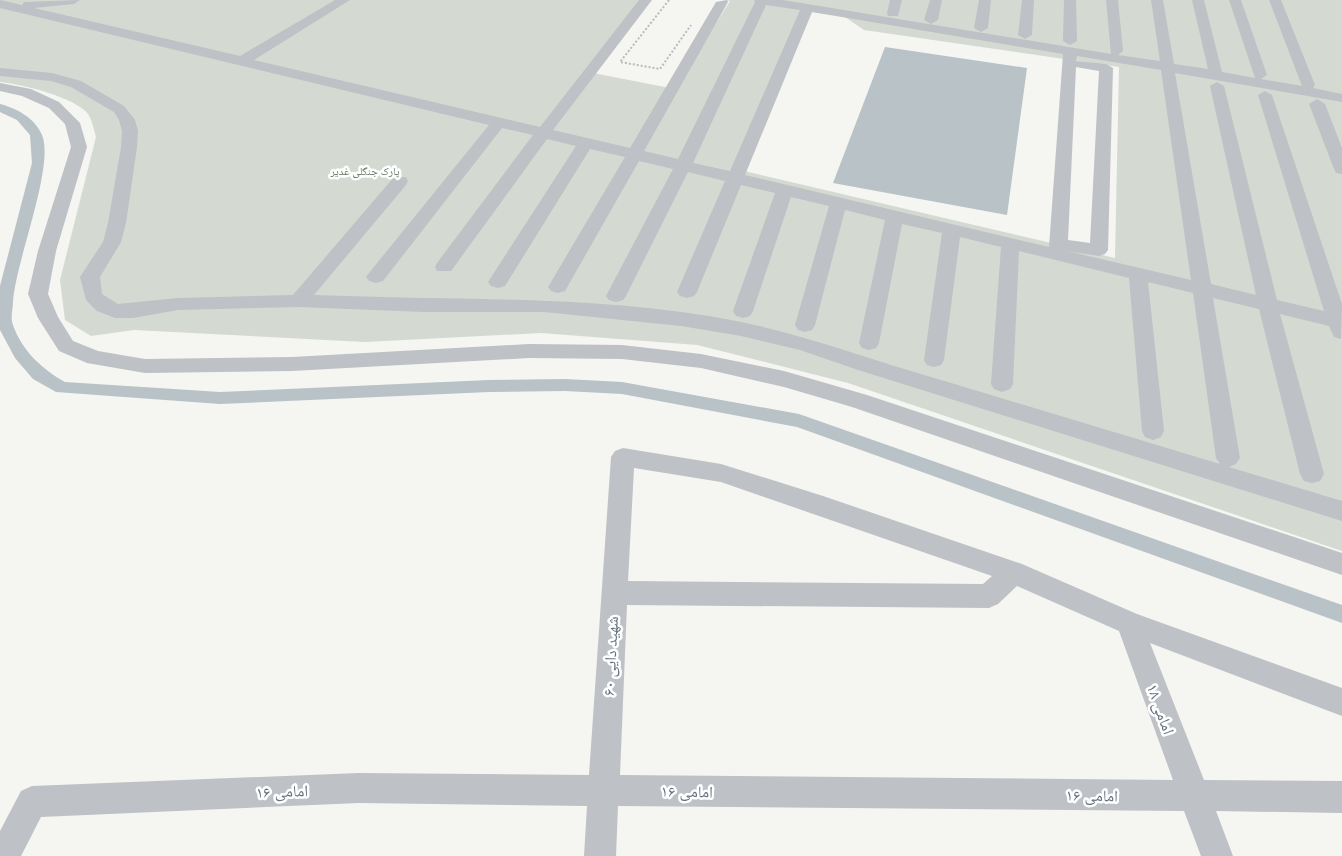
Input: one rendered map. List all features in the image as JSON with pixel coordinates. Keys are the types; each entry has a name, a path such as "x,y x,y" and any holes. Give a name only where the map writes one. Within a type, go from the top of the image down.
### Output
{"street":[{"path":"4,6 74,0"},
{"path":"242,61 344,0"},
{"path":"444,267 543,133 646,0"},
{"path":"616,296 683,166 761,0 1167,66 1217,81 1342,98"},
{"path":"931,20 936,0"},
{"path":"981,28 985,0"},
{"path":"1025,35 1028,0"},
{"path":"1059,249 1070,51 1070,0"},
{"path":"1112,0 1116,51"},
{"path":"1157,0 1228,458"},
{"path":"1198,0 1268,304 1312,474"},
{"path":"1235,0 1260,75"},
{"path":"1275,0 1308,85"},
{"path":"558,287 722,2"},
{"path":"4,6 1010,244 1059,249 1099,250 1106,68 1070,51"},
{"path":"687,292 807,8"},
{"path":"0,72 52,77 76,84 119,108 127,120 130,131 130,147 117,223 112,242 90,277 93,296 104,306 123,312 178,304 298,301 424,306 544,306 681,319 804,344 865,365 1342,512"},
{"path":"0,87 26,92 54,105 72,123 79,147 47,251 38,294 48,318 66,346 94,358 146,366 292,364 529,351 622,352 701,361 784,379 859,401 1342,564"},
{"path":"1265,95 1340,326"},
{"path":"1317,104 1342,169"},
{"path":"376,277 499,122"},
{"path":"498,282 586,143"},
{"path":"298,301 400,181"},
{"path":"744,311 785,190"},
{"path":"805,325 838,203"},
{"path":"869,343 895,216"},
{"path":"934,360 952,229"},
{"path":"1002,384 1010,244"},
{"path":"1059,249 1138,274 1268,304 1340,326"},
{"path":"1138,274 1153,431"},
{"name":"شهید دایی ۶۰","path":"600,856 602,790 623,456 721,473 1013,572"},
{"path":"614,593 990,596 1013,572 1129,623 1342,702"},
{"name":"امامی ۱۸","path":"1129,623 1192,796 1217,856"},
{"name":"امامی ۱۶","path":"4,856 32,802 359,788 1342,797"}],"path":[{"path":"669,0 620,62 660,69 692,23"}],"green space":[{"name":"پارک جنگلی غدیر","path":"0,0 650,0 588,72 675,89 730,1 724,0 1342,0 1342,551 848,383 697,345 541,333 365,342 134,330 91,336 65,320 60,280 96,137 92,122 88,114 72,102 47,92 0,82","holes":["812,12 845,17 864,30 1119,67 1115,258 740,170"]}],"shaded area":[{"path":"885,47 1027,68 1007,215 833,183"}],"waterway":[{"path":"0,108 21,117 36,135 38,163 6,292 4,323 21,354 39,375 62,388 220,398 489,386 565,385 622,388 799,421 1342,614"}]}
